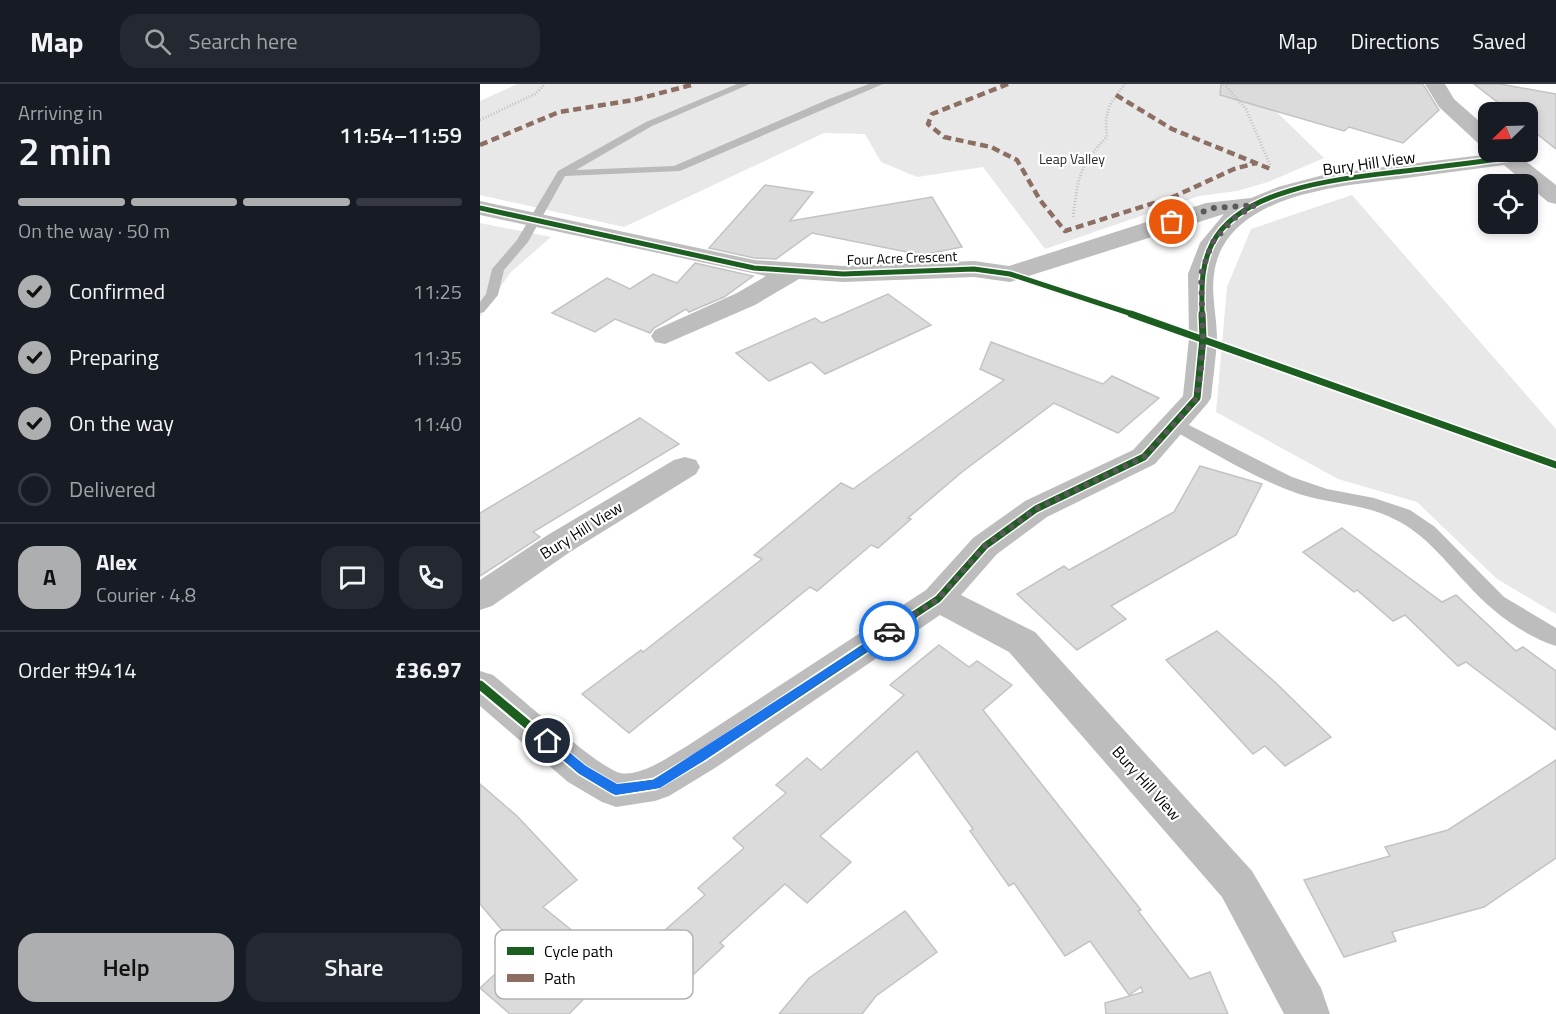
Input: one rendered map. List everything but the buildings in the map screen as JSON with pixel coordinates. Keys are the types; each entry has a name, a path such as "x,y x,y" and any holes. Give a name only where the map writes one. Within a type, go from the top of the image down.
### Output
{"street":[{"path":"1435,84 1446,103 1478,131"},
{"name":"Bury Hill View","path":"480,685 582,770 616,790 656,784 701,757 938,599 985,546 1036,509 1144,457 1197,398 1203,338 1201,274 1212,243 1233,219 1255,205 1297,189 1327,181 1478,154"},
{"path":"1514,162 1556,197"},
{"name":"Four Acre Crescent","path":"480,208 754,268 843,274 913,269 974,269 1010,274 1214,208 1255,205"},
{"path":"665,336 746,299 794,271"},
{"name":"Bury Hill View","path":"480,597 558,544 685,467"},
{"name":"Bury Hill View","path":"938,599 1022,642 1237,884 1305,1004 1307,1014"}],"lane":[{"path":"1175,424 1284,481 1325,495 1366,502 1404,515 1438,543 1496,601 1520,618 1556,638"}],"path":[{"path":"480,120 535,94 543,84"},
{"path":"1057,259 1059,244 1074,214 1079,174 1096,148 1107,137 1105,117 1116,95 1125,84"},
{"path":"1224,84 1246,110 1273,170 1297,189"}],"green space":[{"name":"Leap Valley","path":"517,84 1248,84 1324,158 1268,182 1237,191 1199,196 1045,249 983,167 917,177 881,162 865,134 824,133 624,227 480,195 480,101"},
{"path":"1352,195 1556,429 1556,614 1497,579 1417,502 1338,479 1216,412 1227,287 1251,229"},
{"path":"480,223 551,237 510,273 480,317"}],"waterway":[{"path":"480,309 492,295 498,269 522,242 562,173 649,124 745,84"},
{"path":"565,173 676,169 832,101 878,84"}],"marked path":[{"path":"480,145 559,112 634,100 695,84"},
{"path":"1008,84 932,114 928,124 944,137 991,147 1017,160 1040,200 1065,231 1173,197 1234,169 1256,163"},
{"path":"1116,95 1172,129 1273,170"}],"cycle path":[{"path":"480,685 582,770 616,790 655,784 701,757 938,599 985,546 1036,509 1144,457 1197,398 1203,338 1201,274 1212,243 1233,219 1255,205 1286,192 1327,181 1478,162"},
{"path":"480,208 754,268 843,274 974,269 1010,274 1203,338 1556,465"}],"way so far":[{"path":"889,631 938,599 985,546 1036,509 1144,457 1197,398 1203,338 1200,303 1201,274 1212,243 1233,219 1255,205 1214,208 1172,222"}],"route":[{"path":"548,741 582,770 616,790 656,784 701,757 889,631"}]}
